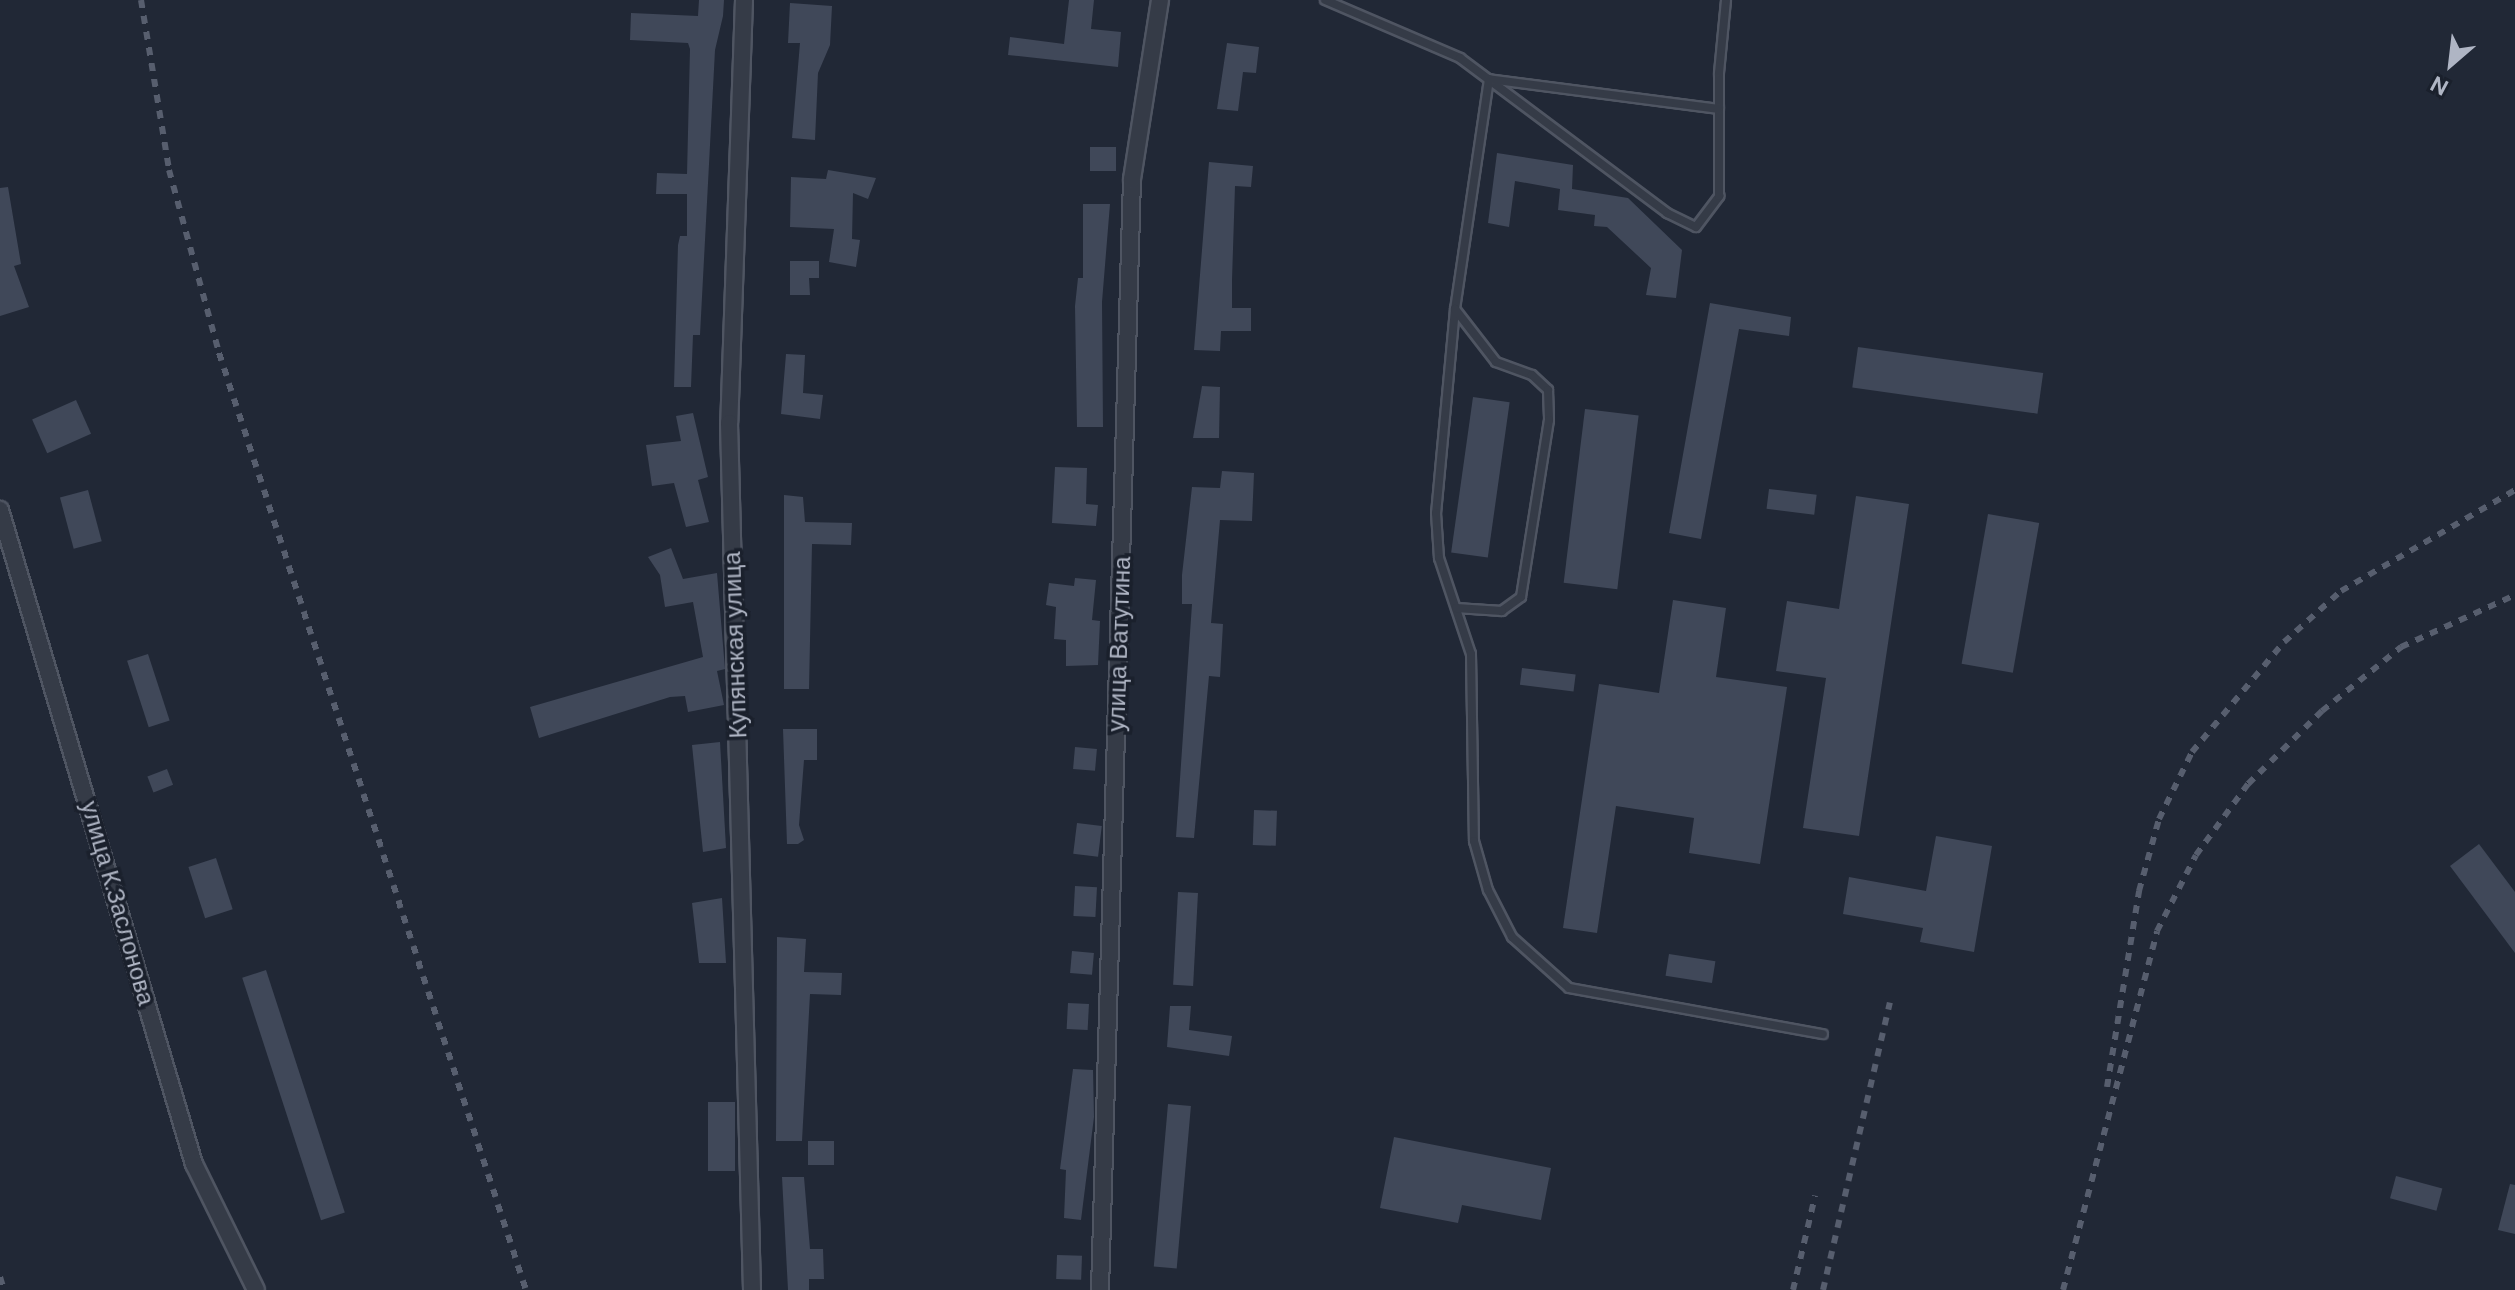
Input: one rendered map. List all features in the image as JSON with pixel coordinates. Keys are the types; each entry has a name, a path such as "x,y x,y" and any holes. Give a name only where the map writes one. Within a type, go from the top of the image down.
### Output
{"street":[{"name":"Купянская улица","path":"744,0 729,423 752,1290"},
{"name":"улица Ватутина","path":"1100,1290 1132,179 1160,0"},
{"name":"улица К.Заслонова","path":"0,510 194,1164 256,1290"}],"lane":[{"path":"1325,0 1460,58 1684,225 1709,218 1719,196 1719,109 1726,0"},
{"path":"1489,79 1719,109"},
{"path":"1489,79 1455,309 1436,513 1439,558 1471,654 1474,841 1488,890 1512,937 1569,988 1823,1034"},
{"path":"1455,309 1496,362 1532,375 1548,390 1549,420 1521,597 1502,611 1456,608"}],"building":[{"path":"699,0 724,0 715,50 700,335 693,335 691,387 674,387 678,245 680,236 687,236 687,194 656,194 657,173 687,174 690,49 688,43 630,40 631,13 698,16"},
{"path":"1069,0 1094,0 1091,29 1121,32 1118,67 1008,55 1010,37 1064,44"},
{"path":"790,3 832,6 830,45 818,73 815,140 792,138 800,43 788,43"},
{"path":"1227,43 1259,47 1256,73 1243,72 1238,111 1217,109"},
{"path":"1090,147 1116,147 1116,171 1090,171"},
{"path":"1497,153 1573,165 1572,189 1628,198 1682,250 1676,298 1646,295 1651,268 1607,227 1594,226 1595,215 1558,210 1560,189 1515,181 1509,227 1488,223"},
{"path":"1209,162 1253,166 1251,187 1235,186 1232,280 1232,308 1251,308 1251,331 1221,331 1220,351 1194,350"},
{"path":"828,170 876,178 868,199 853,193 852,239 860,240 856,267 829,262 834,229 790,227 791,177 826,179"},
{"path":"8,187 21,264 14,266 29,307 0,316 0,188"},
{"path":"1083,204 1110,204 1102,302 1103,427 1077,427 1075,306 1078,278 1083,278"},
{"path":"790,261 819,261 819,278 809,278 810,295 790,295"},
{"path":"1710,303 1791,317 1789,336 1739,329 1701,539 1669,533"},
{"path":"1858,347 2043,373 2037,414 1852,388"},
{"path":"786,354 805,355 803,393 823,395 820,419 781,414"},
{"path":"1202,386 1220,387 1219,438 1193,438"},
{"path":"1473,397 1510,402 1488,558 1451,552"},
{"path":"76,400 91,434 47,453 32,420"},
{"path":"1585,409 1639,416 1617,589 1564,583"},
{"path":"693,413 708,477 698,480 709,522 686,527 674,483 652,486 646,445 681,441 676,416"},
{"path":"1055,467 1087,468 1086,504 1098,505 1096,526 1052,523"},
{"path":"1222,471 1254,473 1252,521 1220,520 1211,623 1223,624 1220,677 1209,676 1194,838 1176,837 1192,604 1182,604 1182,575 1192,487 1220,488"},
{"path":"1769,489 1817,495 1814,515 1767,509"},
{"path":"88,490 102,541 74,549 60,498"},
{"path":"784,495 803,497 805,522 852,523 851,545 812,544 809,689 784,689"},
{"path":"1856,496 1909,504 1859,836 1803,828 1826,678 1776,671 1787,601 1839,609"},
{"path":"1988,514 2039,523 2013,673 1962,664"},
{"path":"671,548 683,579 717,573 725,669 717,671 724,705 688,712 685,696 670,697 539,738 530,707 703,657 693,602 665,607 660,575 648,557"},
{"path":"1075,578 1096,580 1092,620 1100,621 1098,665 1066,666 1066,640 1054,639 1056,607 1046,605 1049,583 1074,586"},
{"path":"1673,600 1726,608 1716,677 1787,687 1760,864 1689,853 1694,818 1616,806 1597,933 1563,928 1599,684 1659,693"},
{"path":"148,654 170,721 149,727 127,661"},
{"path":"1522,668 1576,675 1574,691 1520,685"},
{"path":"783,729 817,729 817,760 804,760 799,825 804,840 798,844 787,844"},
{"path":"720,742 726,848 703,852 692,745"},
{"path":"1075,747 1097,749 1095,771 1073,769"},
{"path":"167,769 173,785 153,792 147,777"},
{"path":"1254,810 1277,811 1276,846 1253,845"},
{"path":"1077,823 1102,826 1098,857 1073,854"},
{"path":"1936,836 1992,846 1974,952 1920,942 1923,928 1843,914 1849,877 1926,891"},
{"path":"2479,844 2515,892 2515,953 2450,866"},
{"path":"216,858 233,909 205,918 188,867"},
{"path":"1075,886 1097,887 1095,917 1073,916"},
{"path":"1178,892 1198,893 1193,986 1173,985"},
{"path":"722,898 726,963 699,963 692,903"},
{"path":"777,937 806,939 804,972 842,973 841,995 810,994 802,1141 776,1141"},
{"path":"1072,951 1094,953 1092,975 1070,973"},
{"path":"1669,954 1715,961 1712,983 1666,976"},
{"path":"266,970 345,1213 321,1220 242,978"},
{"path":"1068,1003 1089,1004 1088,1030 1067,1029"},
{"path":"1170,1006 1191,1006 1189,1030 1232,1036 1229,1056 1167,1047"},
{"path":"1073,1069 1093,1070 1094,1117 1081,1220 1064,1218 1066,1170 1060,1169"},
{"path":"708,1102 735,1102 735,1171 708,1171"},
{"path":"1168,1104 1191,1106 1177,1268 1154,1266"},
{"path":"1394,1137 1551,1168 1541,1220 1462,1205 1458,1223 1380,1208"},
{"path":"808,1141 834,1141 834,1165 808,1165"},
{"path":"2396,1176 2442,1188 2436,1211 2390,1198"},
{"path":"782,1177 804,1177 810,1249 823,1249 824,1279 809,1279 809,1290 788,1290"},
{"path":"2510,1184 2515,1185 2515,1234 2498,1230"},
{"path":"1057,1255 1082,1256 1081,1280 1056,1279"}],"railway":[{"path":"141,0 169,170 219,353 526,1290"},
{"path":"2107,1087 2139,891 2159,819 2192,752 2284,642 2341,591 2515,490"},
{"path":"2063,1290 2157,931 2196,855 2248,784 2322,711 2401,647 2515,595"},
{"path":"1823,1290 1890,1003"},
{"path":"1793,1290 1815,1196"},
{"path":"0,1277 4,1290"}]}
